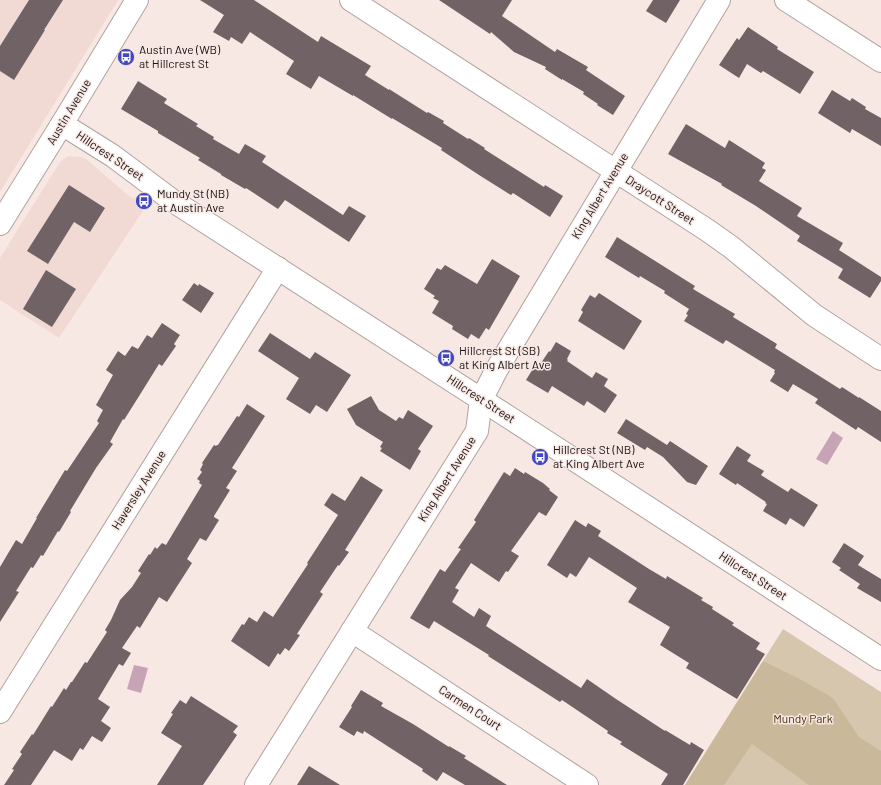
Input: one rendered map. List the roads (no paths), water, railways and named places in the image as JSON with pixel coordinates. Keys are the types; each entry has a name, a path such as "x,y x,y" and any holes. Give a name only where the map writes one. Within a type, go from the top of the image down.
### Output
{"street":[{"name":"Austin Avenue","path":"0,224 137,0"},
{"name":"Draycott Street","path":"351,0 719,239 805,309 881,359"},
{"name":"King Albert Avenue","path":"256,785 477,431 481,400 497,369 718,0"},
{"path":"786,0 881,61"},
{"name":"Hillcrest Street","path":"62,124 113,156 173,200 881,659"},
{"name":"Haversley Avenue","path":"0,712 278,268"},
{"name":"Carmen Court","path":"352,630 587,785"}],"place":[{"name":"Austin Ave (WB) at Hillcrest St","path":"126,57"},
{"name":"Mundy St (NB) at Austin Ave","path":"144,201"},
{"name":"Hillcrest St (SB) at King Albert Ave","path":"446,358"},
{"name":"Hillcrest St (NB) at King Albert Ave","path":"540,457"}],"park label":[{"name":"Mundy Park","path":"803,719"}]}
